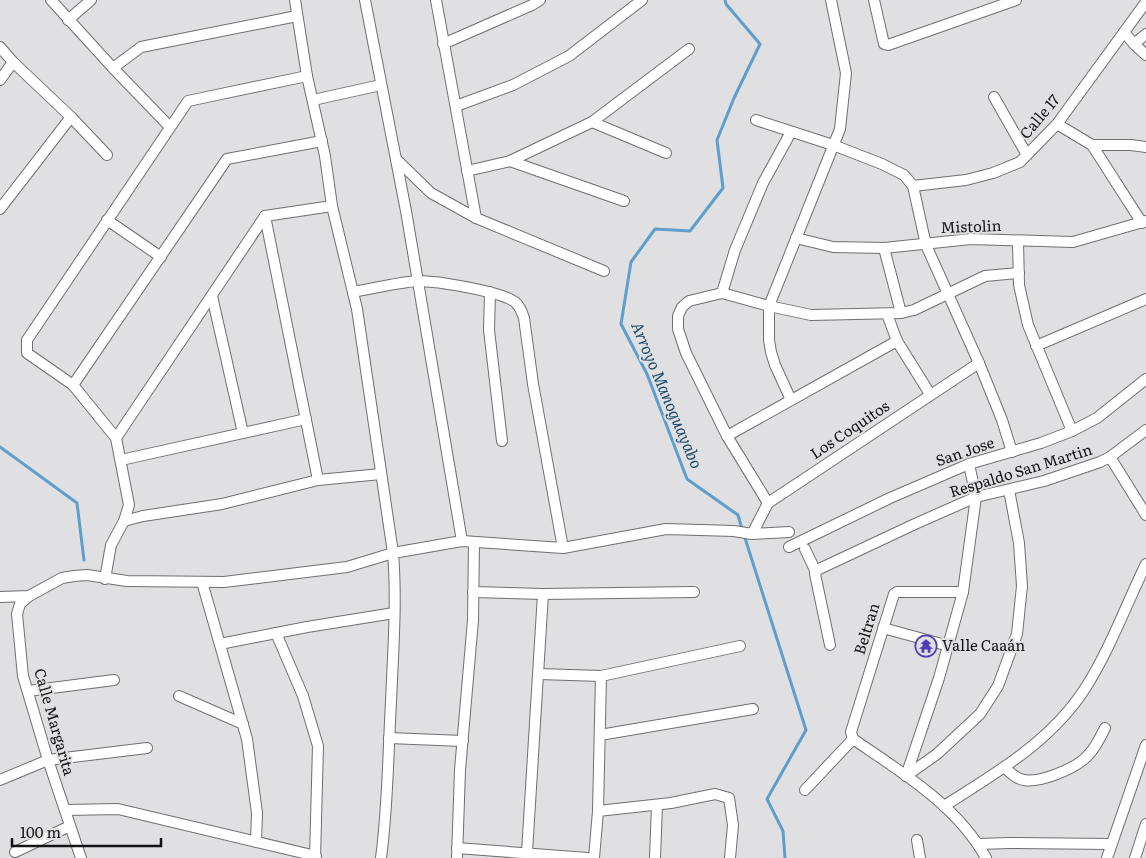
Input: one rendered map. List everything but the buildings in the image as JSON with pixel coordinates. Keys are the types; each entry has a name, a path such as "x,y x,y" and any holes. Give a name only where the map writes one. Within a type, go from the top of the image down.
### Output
{"street":[{"path":"51,0 112,68 169,126"},
{"path":"68,20 91,0"},
{"path":"295,0 307,76 322,141 332,206 353,292 395,576 386,822 381,858"},
{"path":"365,0 418,281 462,541"},
{"path":"436,0 476,218"},
{"path":"444,44 540,0"},
{"path":"456,106 512,85 569,56 642,0"},
{"path":"792,400 775,365 771,352 769,306 840,129 846,73 831,0"},
{"path":"874,0 884,44 888,45 1016,0"},
{"name":"Calle 17","path":"913,186 966,180 993,173 1020,162 1057,124 1146,2"},
{"path":"112,68 141,47 298,16"},
{"path":"1124,32 1146,55"},
{"path":"1134,44 1146,34"},
{"path":"0,46 13,62 71,117 107,155"},
{"path":"466,171 510,161 592,122 689,49"},
{"path":"0,80 13,62"},
{"path":"105,579 110,544 124,521 129,505 116,438 73,385 27,353 27,340 169,126 188,101 307,76"},
{"path":"313,100 381,85"},
{"path":"994,97 1027,155"},
{"path":"0,209 71,117"},
{"path":"756,120 833,145 904,175 913,186 926,245 978,362 1002,420 1012,452"},
{"path":"592,122 666,153"},
{"path":"1057,124 1092,146 1144,222"},
{"path":"722,293 735,250 764,183 791,132"},
{"path":"73,385 227,159 322,141"},
{"path":"1092,146 1131,145 1146,147"},
{"path":"396,159 431,193 476,218 604,271"},
{"path":"510,161 624,201"},
{"path":"116,438 265,216 332,206"},
{"path":"265,216 318,480"},
{"path":"107,220 161,257"},
{"name":"Mistolin","path":"796,238 833,247 884,248 971,239 1073,242 1144,222"},
{"path":"1018,241 1019,285 1028,325 1072,431"},
{"path":"884,248 901,313"},
{"path":"768,503 727,436 686,354 678,329 678,316 682,306 689,301 722,293 811,315 901,313 914,310 985,276 1019,273"},
{"path":"353,292 418,281 490,292 516,302 522,309 538,413 563,548"},
{"path":"490,292 489,330 502,440"},
{"path":"212,296 243,433"},
{"path":"1036,346 1146,299"},
{"path":"888,314 897,342 930,394"},
{"path":"727,436 897,342"},
{"name":"Los Coquitos","path":"752,534 768,503 978,362"},
{"name":"San Jose","path":"789,547 890,498 969,464 1041,444 1072,431 1097,418 1146,379"},
{"path":"121,460 306,419"},
{"name":"Respaldo San Martin","path":"816,571 976,497 1044,481 1110,457 1145,432"},
{"path":"1110,457 1146,516"},
{"path":"906,776 949,646 963,592 976,497 969,464"},
{"path":"124,521 143,516 222,504 318,480 381,474"},
{"path":"906,776 937,754 980,714 998,686 1017,634 1022,586 1019,543 1009,490"},
{"path":"0,597 28,596 62,578 87,575 127,581 224,582 348,567 392,553 462,541 563,548 666,529 734,531 752,534 789,532"},
{"path":"474,542 473,620 463,741 457,853 527,852 588,858"},
{"path":"805,549 816,571 830,645"},
{"path":"944,806 1021,756 1065,714 1085,688 1104,656 1146,564"},
{"path":"202,582 248,739 257,813 256,842"},
{"path":"473,592 542,594 694,592"},
{"name":"Beltran","path":"853,740 851,732 892,597 897,592 963,592"},
{"path":"527,852 539,674 542,594"},
{"name":"Calle Margarita","path":"28,596 20,604 17,614 23,676 48,760 81,858"},
{"path":"220,644 394,613"},
{"path":"883,628 949,646"},
{"path":"65,810 118,809 316,857 318,746 303,696 276,633"},
{"path":"539,674 601,676 740,646"},
{"path":"594,858 598,811 601,676"},
{"path":"28,691 114,680"},
{"path":"179,696 243,724"},
{"path":"600,735 753,709"},
{"path":"1005,768 1016,777 1025,780 1038,780 1070,768 1082,761 1092,751 1105,728"},
{"path":"389,738 463,741"},
{"path":"805,790 853,740 906,776 944,806 978,844 986,858"},
{"path":"1106,858 1146,745"},
{"path":"0,780 48,760 147,748"},
{"path":"598,811 656,805 715,794 729,798 734,825 730,858"},
{"path":"655,858 656,805"},
{"path":"1135,858 1143,846 1146,824"},
{"path":"15,852 70,826"},
{"path":"917,840 920,858"},
{"path":"978,844 1110,844"}],"waterway":[{"name":"Arroyo Manoguayabo","path":"725,0 726,4 760,44 734,98 717,140 723,188 690,231 655,229 631,262 621,324 647,374 687,479 738,515 742,529"},
{"path":"0,447 77,503 84,560"},
{"name":"Arroyo Manoguayabo","path":"744,535 806,730 767,799 783,831 785,858"}],"place":[{"name":"Valle Caaán","path":"926,646"}]}
